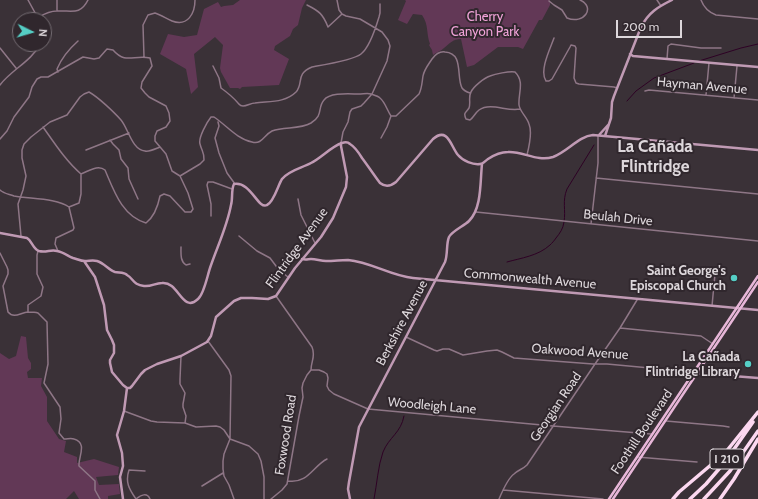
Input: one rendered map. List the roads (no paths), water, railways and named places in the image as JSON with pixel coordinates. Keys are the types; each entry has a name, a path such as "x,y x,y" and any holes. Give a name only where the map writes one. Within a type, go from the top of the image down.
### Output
{"highway":[{"path":"673,499 724,453 758,413"},
{"name":"I 210","path":"690,499 706,484 725,462 758,413"},
{"name":"I 210","path":"704,499 730,471 758,432"},
{"path":"720,499 734,479 758,438"}],"main road":[{"name":"Foothill Boulevard","path":"613,499 656,435 693,372 758,276"},
{"name":"Foothill Boulevard","path":"609,499 653,434 698,373 758,282"}],"street":[{"path":"28,0 36,12"},
{"path":"57,0 57,11"},
{"path":"49,12 74,12 82,8 88,0"},
{"path":"144,57 143,25 148,15 155,13 178,23 185,21 193,15 195,0"},
{"path":"307,5 323,15 328,26 342,14 339,10 337,0"},
{"path":"549,1 562,10 567,18 576,20 583,17 587,10 586,4 580,0"},
{"path":"657,0 661,6"},
{"path":"605,136 611,118 613,99 641,26 650,13 672,0"},
{"path":"701,0 706,9 716,15 758,19"},
{"path":"213,66 219,78 221,88 241,105 245,106 254,103 284,100 296,92 300,78 306,70 312,67 352,58 362,53 367,46 375,28 380,13 380,4"},
{"name":"Flintridge Avenue","path":"208,340 211,336 216,317 234,301 241,298 268,299 276,296 288,277 321,237 333,218 346,187 347,176 341,146 343,132 352,109 361,106 372,94 387,61 390,46 386,36 375,28 360,19 342,14"},
{"path":"554,38 544,70 546,81 552,80 571,45 573,45 576,48 574,78 576,83 617,88"},
{"path":"58,72 57,69 63,57 78,41"},
{"path":"667,59 668,46 671,44 701,48 721,48"},
{"path":"0,48 17,68"},
{"path":"0,139 7,131 14,117 29,97 32,87 41,77 48,77 83,57 94,59 99,58 107,49 113,50 117,55 124,58 150,58 152,66 142,82 141,88 149,97 166,106 170,121 166,127 157,131 155,136 156,141 166,154 172,170 180,176 188,193 193,209 191,212 185,212 170,196 164,194 160,196 158,206 151,219 146,223 138,221 129,214 116,195 105,170 102,167 98,167 81,174"},
{"path":"0,86 5,79 35,52"},
{"path":"391,116 396,116 419,94 421,91 425,70 433,57 440,52 450,53 455,57 458,64 462,87 465,91 470,93"},
{"path":"630,54 667,59 758,67"},
{"path":"706,95 709,62"},
{"path":"734,98 737,65"},
{"path":"520,109 515,110 495,107 483,108 479,110 472,119 468,120 464,114 469,107 470,93 473,88 490,76 509,71 515,72 521,82 519,102 520,109 529,123 530,128 527,155"},
{"name":"Hayman Avenue","path":"645,91 649,90 758,100"},
{"path":"21,236 18,204 26,182 22,158 24,144 31,136 50,122 67,115 80,97 84,94 89,92 95,95 122,120 133,143 140,149 145,151 160,147"},
{"path":"180,176 204,160 204,153 200,144 200,138 208,120 211,117 214,117 231,131 246,140 258,142 273,131 283,128 304,126 314,121 319,115 323,101 332,96 346,94 372,94 382,99 391,116"},
{"path":"381,138 391,116"},
{"path":"218,120 219,126 215,138 226,173 235,184"},
{"path":"591,224 598,162 599,135 609,124"},
{"path":"43,127 62,154 81,174"},
{"path":"86,150 129,133"},
{"path":"235,184 241,184 254,194 260,204 264,206 267,205 272,201 282,180 289,172 312,162 341,143 347,142 354,147 380,183 386,186 391,185 396,182 433,139 439,135 443,135 448,139 457,154 464,160 471,163 482,164 490,158 504,152 515,152 543,158 554,156 561,154 589,135 758,150"},
{"path":"110,140 119,150 120,159 128,168 129,179 138,199"},
{"path":"476,212 479,201 482,164"},
{"path":"69,208 79,203 81,194 81,174"},
{"path":"596,178 758,194"},
{"path":"211,216 211,204 207,185 208,182 213,182 232,189"},
{"path":"0,233 30,239 36,249 44,252 54,250 84,261 100,262 115,272 128,275 136,284 142,286 163,283 169,284 176,290 184,301 193,302 199,298 201,294 228,220 232,204 232,189 235,184"},
{"path":"0,190 4,193 20,197 65,204 69,208 74,228 73,230 56,238 55,244 58,251"},
{"path":"298,199 301,215 315,243"},
{"name":"Beulah Drive","path":"476,212 758,241"},
{"name":"Berkshire Avenue","path":"350,499 348,489 349,482 357,433 362,420 446,260 449,237 474,216 476,212"},
{"path":"239,236 257,251 270,258 279,270 288,277"},
{"path":"181,247 180,255 183,262 186,265 190,264"},
{"path":"28,312 28,305 41,296 43,287 37,274 38,250"},
{"path":"0,253 8,267 2,286 8,312 15,316 28,312 38,312 47,322 48,364 44,383 60,407 61,419 59,433 64,439 76,440 82,446 78,461 79,466 95,481 95,490 100,499"},
{"name":"Commonwealth Avenue","path":"302,259 326,261 350,260 408,278 758,310"},
{"path":"84,261 95,277 106,311 107,330 115,349 110,363 112,372 127,388"},
{"path":"88,267 91,261"},
{"path":"712,306 715,274"},
{"path":"276,296 312,347 314,355 311,370"},
{"name":"Georgian Road","path":"499,499 510,477 527,465 620,328 637,300"},
{"path":"620,328 701,336 715,346"},
{"name":"Oakwood Avenue","path":"406,337 437,351 449,349 463,355 497,350 514,358 608,364 758,378"},
{"path":"127,388 130,388 140,374 145,370 157,364 182,356 204,345 208,340 230,372 230,439 223,461 223,473 234,499"},
{"path":"182,356 180,384 185,393 182,404 186,416 185,424"},
{"name":"Woodleigh Lane","path":"311,370 319,370 327,374 328,390 368,409 656,435"},
{"name":"Foxwood Road","path":"271,499 286,487 288,481 303,397 303,383 311,370"},
{"path":"123,499 120,476 123,466 122,453 117,435 124,411 127,388"},
{"path":"124,411 151,421 185,424 196,427 220,427 230,439 249,446 258,454 264,477 264,499"},
{"path":"664,420 730,427"},
{"path":"637,457 697,462"},
{"path":"288,481 293,482 302,480 327,459"},
{"path":"145,471 129,470 128,487 136,499 146,494 150,499"},
{"path":"202,486 223,473"},
{"path":"503,490 603,499"}],"waterway":[{"path":"699,61 758,44"},
{"path":"627,101 636,91 654,78 694,63"},
{"path":"507,262 540,252 554,241 562,229 564,222 567,189 594,145"},
{"path":"374,499 381,457 388,442 398,431 404,416"}],"place":[{"name":"Saint George's Episcopal Church","path":"734,278"},
{"name":"La Cañada Flintridge Library","path":"748,364"}],"district":[{"name":"La Cañada Flintridge","path":"655,157"}],"park label":[{"name":"Cherry Canyon Park","path":"485,24"}]}
